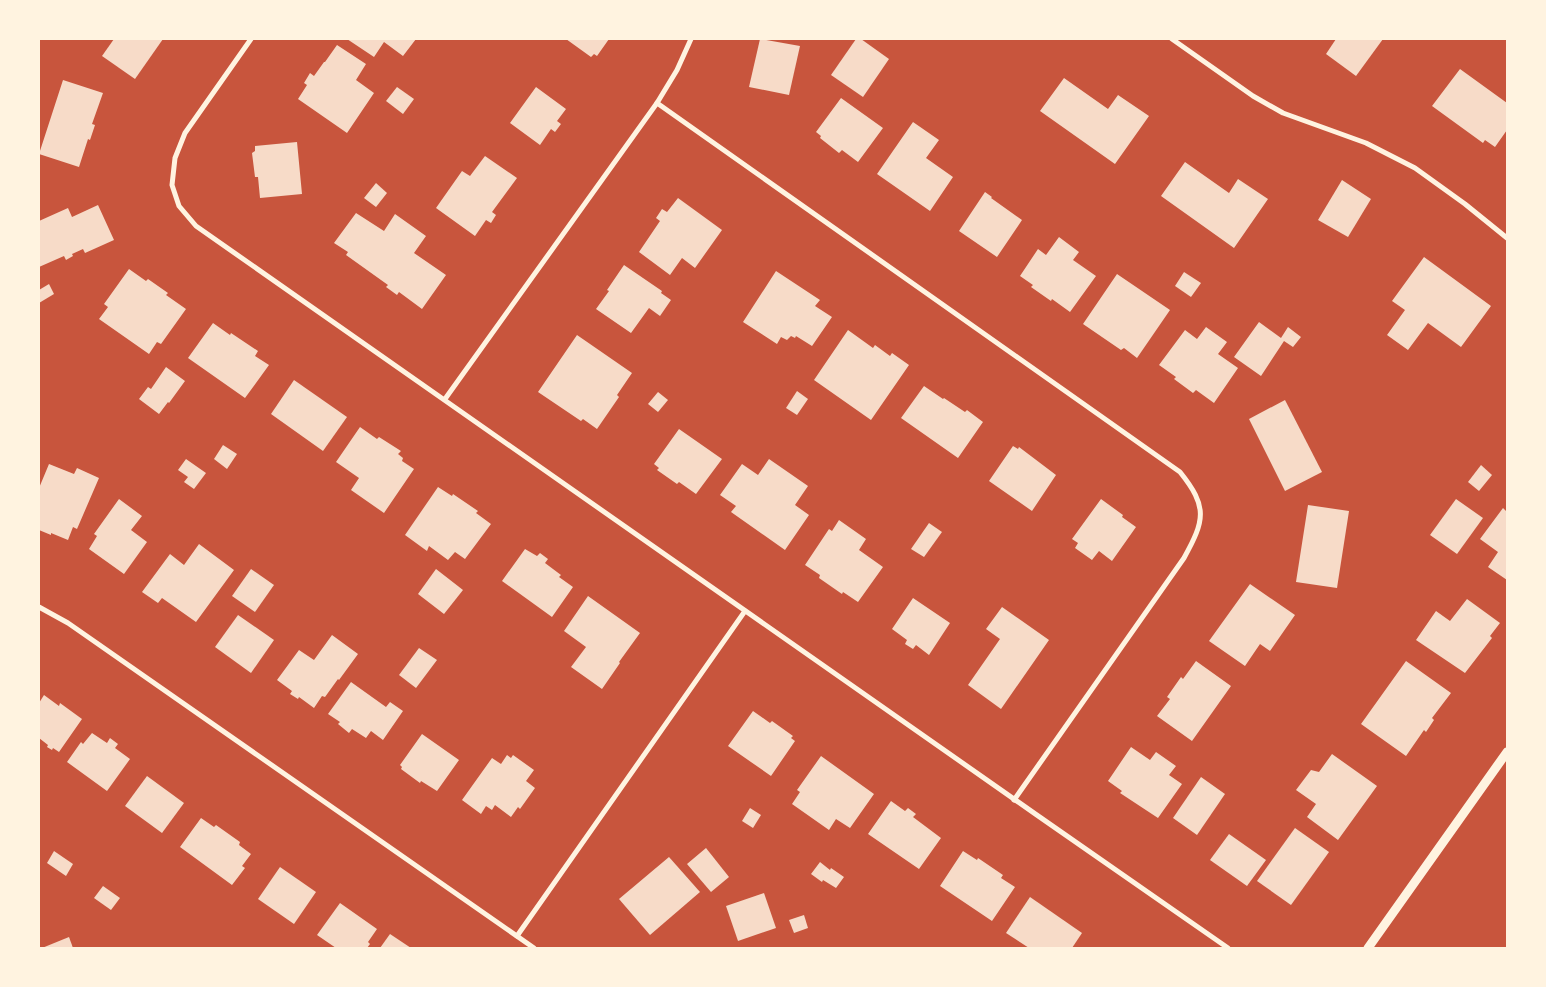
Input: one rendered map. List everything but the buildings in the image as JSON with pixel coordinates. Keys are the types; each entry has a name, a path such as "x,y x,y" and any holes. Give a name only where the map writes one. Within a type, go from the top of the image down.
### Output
{"street":[{"path":"250,39 185,133 175,158 172,185 179,206 196,226 1228,948"},
{"path":"445,399 657,103 677,70 690,39"},
{"path":"1172,39 1253,96 1283,113 1366,143 1415,168 1465,204 1507,238"},
{"path":"657,103 1180,472 1194,490 1202,515 1196,537 1184,558 1014,800"},
{"path":"39,607 68,623 534,948"},
{"path":"517,936 745,611"},
{"path":"1368,948 1507,752"}]}
